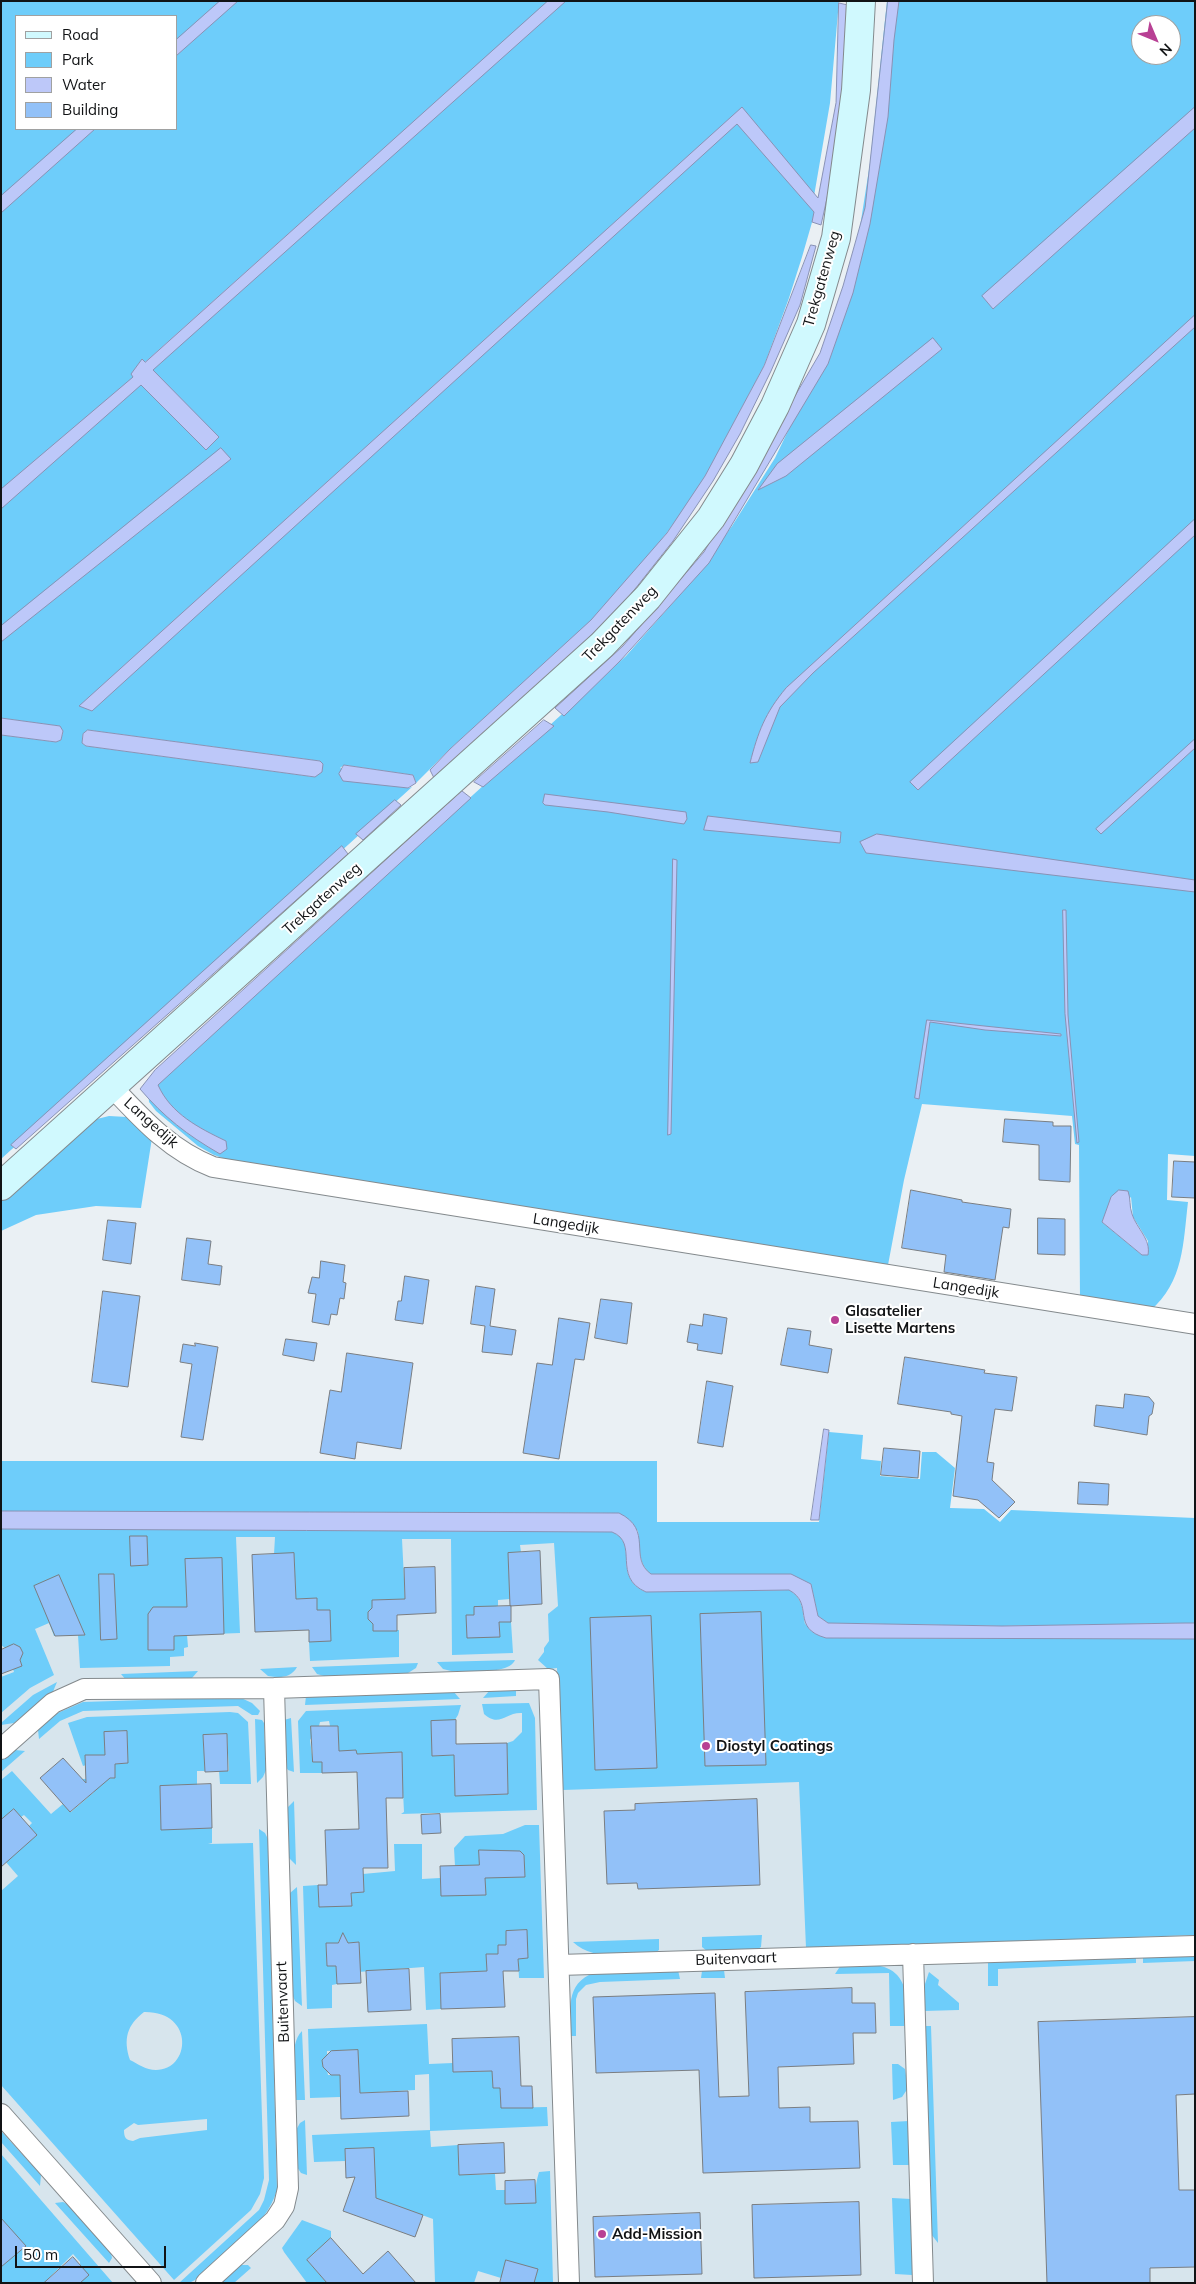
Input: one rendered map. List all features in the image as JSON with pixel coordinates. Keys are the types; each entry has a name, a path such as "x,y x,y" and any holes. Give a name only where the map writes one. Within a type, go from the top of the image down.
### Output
{"street":[{"name":"Trekgatenweg","path":"112,1087 602,645 648,597 711,518 744,465 775,406 811,324 833,247 856,90 861,1"},
{"name":"Langedijk","path":"1,1186 112,1087 165,1139 200,1162 221,1169 1195,1324"},
{"path":"1,1749 53,1703 84,1689 274,1688 549,1679 569,2283"},
{"name":"Buitenvaart","path":"206,2283 275,2220 284,2206 288,2188 274,1688"},
{"name":"Buitenvaart","path":"559,1965 1195,1946"},
{"path":"913,1954 923,2283"},
{"path":"1,2114 151,2283"}],"shaded area":[{"path":"623,1522 1195,1633 1195,2283 1,2283 1,1524"}],"green space":[{"path":"1,1 839,1 830,103 813,202 815,212 802,257 764,366 710,468 688,504 660,542 603,611 450,749 416,783 413,775 344,765 340,768 408,788 412,787 1,1159 1,735 56,742 61,740 63,731 59,726 1,718","holes":["88,730 320,761 323,764 315,777 86,746 82,743 83,734"]},
{"path":"887,1 1195,1 1195,1156 1168,1154 1167,1200 1188,1202 1183,1247 1176,1274 1170,1287 1150,1311 1080,1300 1079,1145 1075,1144 1072,1116 922,1104 904,1180 888,1265 231,1161 214,1155 198,1146 156,1111 149,1102 148,1090 626,656 691,582 732,526 775,458 811,383 857,246 870,163","holes":["1131,1197 1133,1217 1148,1241 1148,1255 1142,1255 1102,1222"]},
{"path":"109,1116 127,1117 152,1138 141,1208 96,1206 36,1215 1,1231 1,1200 93,1120"},
{"path":"829,1432 863,1435 861,1459 881,1461 880,1476 920,1479 922,1452 936,1452 955,1468 950,1508 984,1509 1000,1522 1011,1510 1195,1518 1195,1623 1002,1626 828,1623 818,1616 811,1584 699,1575 651,1574 644,1566 642,1560 638,1531 619,1513 1,1511 1,1461 657,1461 657,1522 819,1522"},
{"path":"1,1529 612,1532 620,1537 624,1544 630,1578 636,1586 646,1592 789,1590 799,1600 805,1624 826,1638 1195,1639 1195,1935 806,1948 799,1782 563,1790 557,1668 548,1669 538,1660 549,1641 548,1614 558,1606 554,1543 520,1545 521,1552 508,1553 510,1599 498,1600 498,1606 474,1615 466,1615 500,1636 499,1622 511,1622 513,1653 452,1655 451,1539 402,1539 405,1599 372,1600 372,1610 368,1612 368,1619 373,1622 373,1631 399,1630 399,1657 310,1661 309,1642 330,1610 317,1610 317,1598 296,1599 294,1554 274,1554 275,1537 236,1537 240,1633 187,1635 188,1647 184,1648 184,1656 170,1657 170,1666 80,1668 78,1635 54,1636 49,1623 35,1629 54,1675 30,1688 1,1713 1,1677 14,1672 13,1669 22,1666 19,1657 23,1653 20,1647 13,1645 5,1648 1,1645"},
{"path":"515,1660 505,1668 476,1671 451,1671 443,1669 437,1662"},
{"path":"418,1663 416,1668 408,1673 324,1676 317,1674 312,1667"},
{"path":"297,1667 292,1673 281,1677 268,1676 260,1669"},
{"path":"198,1671 192,1678 186,1680 126,1680 121,1674"},
{"path":"57,1682 52,1694 14,1723 1,1725 33,1695"},
{"path":"490,1690 516,1690 516,1696 483,1698"},
{"path":"453,1691 460,1699 305,1705 306,1696"},
{"path":"239,1697 252,1703 260,1711 258,1715 252,1715 238,1706 83,1711 60,1721 39,1739 38,1730 53,1715 83,1702"},
{"path":"529,1703 535,1718 537,1810 401,1814 404,1812 401,1752 357,1754 356,1751 339,1751 338,1726 330,1726 329,1721 320,1722 310,1740 313,1762 322,1762 322,1773 300,1773 298,1721 306,1711 461,1705 458,1715 432,1756 454,1755 455,1786 467,1796 508,1794 507,1743 513,1741 522,1732 522,1713 494,1720 484,1714 482,1704"},
{"path":"230,1712 238,1713 248,1722 251,1784 220,1784 219,1771 229,1771 227,1734 203,1735 205,1771 197,1771 197,1785 160,1786 161,1829 212,1828 212,1843 208,1844 253,1843 264,2178 260,2194 251,2210 174,2280 1,2085 1,1891 18,1876 5,1861 37,1835 29,1826 32,1823 24,1815 21,1817 14,1809 1,1820 1,1780 12,1771 51,1814 63,1804 71,1812 94,1792 82,1779 115,1778 115,1764 128,1763 127,1731 105,1732 105,1755 86,1755 86,1765 83,1766 68,1723 87,1717","holes":["144,2012 161,2014 172,2021 179,2030 182,2041 181,2051 176,2061 168,2067 152,2070 130,2060 127,2045 128,2033 130,2027","207,2119 207,2130 140,2138 133,2141 127,2139 124,2135 124,2130 134,2123 138,2125"]},
{"path":"291,1718 294,1772 288,1770 284,1764 284,1720"},
{"path":"255,1719 262,1720 264,1723 266,1770 263,1777 257,1783"},
{"path":"15,1750 25,1751 1,1772 1,1759"},
{"path":"294,1801 296,1865 288,1857 287,1808"},
{"path":"525,1825 539,1825 544,1978 519,1978 518,1959 528,1958 526,1930 506,1931 506,1945 498,1945 498,1954 487,1971 440,1973 441,2009 426,2010 424,1967 358,1972 359,1942 348,1943 346,1939 340,1939 338,1943 326,1944 327,1966 336,1966 337,1984 332,1985 332,2008 307,2009 303,1886 318,1885 319,1907 351,1893 363,1874 395,1871 394,1844 422,1844 422,1879 440,1878 440,1866 455,1866 454,1848 465,1836 503,1834"},
{"path":"259,1829 265,1833 268,1839 277,2190 263,2217 243,2240 195,2280 189,2283 179,2283 259,2210 264,2200 269,2180"},
{"path":"297,1887 302,2006 295,2001 292,1994 289,1900 290,1893"},
{"path":"762,1935 761,1947 758,1949 707,1951 702,1947 702,1937"},
{"path":"659,1939 659,1950 655,1953 622,1955 601,1955 582,1948 573,1942"},
{"path":"1195,1954 1195,1961 1143,1963 1143,1956"},
{"path":"1136,1956 1136,1963 998,1969 998,1986 988,1986 988,1961"},
{"path":"841,1965 878,1966 894,1972 900,1978 904,1987 904,2026 890,2026 889,1973 835,1974"},
{"path":"678,1970 680,1979 600,1982 586,1985 578,1993 576,1999 576,2036 571,2036 571,1999 578,1984 585,1978 594,1973"},
{"path":"724,1970 725,1978 701,1978 702,1971"},
{"path":"929,1972 939,1980 938,1985 959,2003 959,2010 924,2011 924,1987"},
{"path":"427,2024 429,2064 453,2063 454,2072 492,2071 500,2088 501,2108 547,2107 548,2126 430,2131 431,2147 458,2145 459,2175 495,2174 496,2190 505,2190 506,2204 535,2202 539,2172 550,2171 553,2283 534,2283 538,2269 501,2278 478,2271 474,2283 435,2283 433,2219 375,2198 374,2148 345,2149 345,2161 314,2162 312,2135 430,2130 429,2074 415,2075 415,2090 359,2093 358,2050 327,2051 327,2058 322,2060 323,2067 327,2069 328,2075 340,2075 340,2097 310,2098 308,2029"},
{"path":"923,2026 931,2026 938,2243 931,2234"},
{"path":"302,2031 305,2100 295,2100 294,2054 295,2045"},
{"path":"892,2064 898,2064 905,2069 908,2088 902,2097 893,2100"},
{"path":"305,2120 307,2175 301,2173 297,2167 296,2130 300,2123"},
{"path":"909,2121 910,2165 893,2165 891,2122"},
{"path":"1,2131 41,2175 40,2186 1,2142"},
{"path":"1,2154 113,2283 81,2283 80,2262 73,2254 47,2280 49,2283 1,2283"},
{"path":"892,2198 911,2199 914,2273 912,2275 895,2274"},
{"path":"63,2202 69,2205 111,2253 112,2258 109,2263 55,2203"},
{"path":"302,2220 331,2231 331,2238 307,2260 327,2283 307,2283 282,2248"},
{"path":"241,2265 248,2265 251,2268 234,2283 220,2283"}],"water":[{"path":"220,1 238,1 178,54 178,38"},
{"path":"548,1 566,1 153,370 219,437 206,450 141,385 1,509 1,489 133,377 131,374 142,359 145,362"},
{"path":"888,1 899,1 888,117 870,224 853,293 828,364 709,563 620,661 564,716 555,708 623,646 704,552 820,353 843,286 865,208"},
{"path":"839,3 852,6 839,145 821,225 812,222 814,212 737,124 92,711 79,706 742,107 818,198 836,103"},
{"path":"1195,107 1195,128 993,309 982,296"},
{"path":"76,130 94,130 1,213 1,196"},
{"path":"811,245 816,246 800,305 771,371 740,434 713,481 673,541 631,594 599,628 509,712 434,778 430,770 450,749 591,620 667,533 705,476 764,366"},
{"path":"1195,315 1195,327 813,673 780,707 758,762 750,763 763,723 786,688"},
{"path":"933,338 942,349 786,476 758,490 777,464"},
{"path":"221,448 231,459 1,642 1,626"},
{"path":"1195,519 1195,535 918,790 910,782"},
{"path":"1,718 60,726 63,731 61,740 56,742 1,735"},
{"path":"544,720 554,726 483,787 474,782"},
{"path":"88,730 320,761 323,764 322,772 315,777 86,746 82,743 83,734"},
{"path":"1195,739 1195,748 1101,834 1096,829"},
{"path":"344,765 413,775 416,783 408,788 343,781 339,774"},
{"path":"462,791 471,798 158,1085 170,1104 178,1112 196,1125 226,1141 227,1149 220,1154 197,1140 167,1117 140,1089 155,1070"},
{"path":"545,794 686,812 687,819 684,824 608,812 545,805 543,803"},
{"path":"395,800 401,805 363,840 356,834"},
{"path":"708,816 841,832 840,843 704,830"},
{"path":"877,834 1195,880 1195,892 866,853 860,842"},
{"path":"342,846 348,854 16,1149 11,1145"},
{"path":"673,859 677,860 671,1134 668,1135"},
{"path":"1063,910 1066,910 1068,1015 1079,1142 1077,1143 1065,1014"},
{"path":"927,1020 1061,1034 1061,1036 985,1030 930,1022 919,1099 915,1098"},
{"path":"1119,1190 1128,1191 1132,1214 1146,1239 1148,1255 1142,1255 1102,1222 1111,1197"},
{"path":"824,1429 829,1430 819,1520 811,1520"},
{"path":"1,1511 619,1513 636,1527 641,1560 644,1567 651,1574 791,1574 811,1584 818,1616 828,1623 1002,1626 1195,1623 1195,1639 826,1638 815,1634 809,1628 805,1622 801,1602 789,1590 646,1592 636,1586 630,1578 624,1544 620,1537 612,1532 1,1529"}],"building":[{"path":"1005,1119 1053,1122 1053,1126 1071,1126 1070,1182 1039,1180 1039,1145 1003,1142"},
{"path":"1174,1161 1195,1162 1195,1198 1172,1197"},
{"path":"911,1190 962,1200 962,1202 1011,1209 1009,1228 1003,1227 995,1280 944,1272 946,1255 902,1248"},
{"path":"1038,1218 1065,1219 1065,1255 1038,1254"},
{"path":"108,1220 136,1223 131,1264 103,1260"},
{"path":"187,1238 211,1241 208,1264 222,1266 220,1285 182,1280"},
{"path":"321,1261 345,1265 343,1282 346,1283 344,1299 340,1298 337,1315 331,1314 329,1325 312,1322 316,1294 308,1293 312,1277 319,1278"},
{"path":"405,1276 429,1280 423,1324 395,1320 398,1301 401,1301"},
{"path":"476,1286 495,1289 490,1326 516,1330 512,1355 482,1352 485,1326 471,1324"},
{"path":"103,1291 140,1296 128,1387 92,1382"},
{"path":"601,1299 632,1303 627,1344 595,1338"},
{"path":"704,1314 727,1318 722,1354 697,1350 698,1344 687,1342 690,1324 702,1326"},
{"path":"559,1318 590,1323 584,1360 575,1359 559,1459 523,1453 537,1363 552,1365"},
{"path":"788,1328 811,1331 809,1345 832,1349 828,1373 781,1365"},
{"path":"286,1339 317,1343 314,1361 283,1355"},
{"path":"195,1343 218,1347 203,1440 181,1437 192,1364 180,1362 183,1344 195,1346"},
{"path":"347,1353 413,1363 401,1449 357,1442 355,1459 320,1453 330,1390 341,1392"},
{"path":"905,1357 985,1370 984,1373 1017,1377 1012,1411 995,1409 987,1462 994,1463 992,1480 1015,1502 999,1518 978,1500 953,1496 962,1416 951,1414 951,1412 898,1404"},
{"path":"707,1381 733,1386 723,1447 698,1443"},
{"path":"1125,1394 1149,1397 1154,1403 1152,1414 1149,1416 1147,1435 1094,1426 1096,1405 1123,1408"},
{"path":"884,1448 920,1451 918,1478 881,1475"},
{"path":"1079,1482 1109,1484 1108,1505 1078,1504"},
{"path":"130,1536 147,1536 148,1565 131,1566"},
{"path":"540,1551 542,1604 510,1606 508,1553"},
{"path":"294,1553 296,1599 317,1598 317,1610 330,1610 331,1641 309,1642 309,1630 255,1632 252,1555"},
{"path":"222,1558 224,1634 174,1636 174,1650 148,1650 148,1614 153,1607 187,1607 185,1559"},
{"path":"435,1567 436,1613 397,1615 397,1631 373,1631 373,1624 368,1619 368,1612 372,1608 372,1600 405,1599 404,1568"},
{"path":"99,1574 114,1574 117,1639 101,1640"},
{"path":"59,1575 85,1635 55,1636 34,1586"},
{"path":"511,1606 511,1622 499,1622 500,1637 467,1638 466,1615 474,1615 474,1607"},
{"path":"761,1612 766,1765 705,1766 700,1614"},
{"path":"651,1616 657,1768 595,1770 590,1618"},
{"path":"14,1644 20,1647 23,1653 20,1660 22,1666 1,1674 1,1650"},
{"path":"456,1720 456,1744 507,1743 508,1794 455,1796 454,1755 432,1756 431,1721"},
{"path":"311,1726 338,1726 339,1751 356,1750 357,1754 402,1752 403,1798 386,1798 388,1868 363,1868 364,1892 351,1893 352,1906 319,1907 318,1885 327,1885 325,1830 359,1829 357,1772 322,1773 322,1762 313,1762"},
{"path":"127,1731 128,1763 115,1764 115,1778 110,1778 70,1812 40,1778 63,1758 86,1783 85,1755 105,1755 104,1732"},
{"path":"227,1734 228,1771 205,1772 203,1735"},
{"path":"211,1784 212,1828 161,1830 160,1786"},
{"path":"757,1799 760,1885 638,1889 637,1883 607,1884 604,1811 635,1810 635,1804"},
{"path":"14,1809 37,1835 1,1867 1,1820"},
{"path":"440,1814 441,1833 422,1834 421,1815"},
{"path":"479,1850 520,1851 524,1855 525,1877 485,1878 486,1895 441,1896 440,1866 479,1865"},
{"path":"527,1930 528,1958 518,1959 519,1971 503,1971 505,2007 441,2009 440,1973 487,1971 486,1954 498,1954 498,1945 506,1945 506,1931"},
{"path":"343,1933 348,1943 359,1942 361,1983 337,1984 336,1966 327,1966 326,1943 338,1943"},
{"path":"409,1969 411,2010 368,2012 366,1971"},
{"path":"852,1988 852,2003 875,2003 876,2033 853,2033 854,2064 778,2067 779,2108 810,2107 810,2122 858,2121 860,2168 703,2173 699,2070 596,2073 593,1997 715,1993 719,2097 749,2096 745,1992"},
{"path":"1195,2017 1195,2094 1176,2095 1179,2190 1195,2190 1195,2267 1150,2268 1150,2283 1047,2283 1038,2022"},
{"path":"519,2037 521,2086 532,2086 533,2108 501,2108 500,2088 493,2088 492,2071 453,2072 452,2039"},
{"path":"358,2050 360,2093 408,2091 409,2116 341,2119 340,2075 331,2075 323,2067 322,2060 331,2051"},
{"path":"504,2143 505,2173 459,2175 458,2145"},
{"path":"374,2148 376,2198 423,2215 415,2237 343,2211 355,2177 346,2178 345,2149"},
{"path":"535,2180 536,2203 505,2204 505,2181"},
{"path":"859,2202 861,2275 754,2278 752,2205"},
{"path":"700,2213 702,2274 595,2277 593,2217"},
{"path":"1,2218 26,2246 1,2267"},
{"path":"331,2238 363,2274 388,2251 416,2283 327,2283 307,2260"},
{"path":"73,2257 89,2275 80,2283 44,2283"},
{"path":"506,2260 538,2269 534,2283 500,2283"}],"place":[{"name":"Glasatelier Lisette Martens","path":"835,1320"},
{"name":"Diostyl Coatings","path":"706,1746"},
{"name":"Add-Mission","path":"602,2234"}]}
